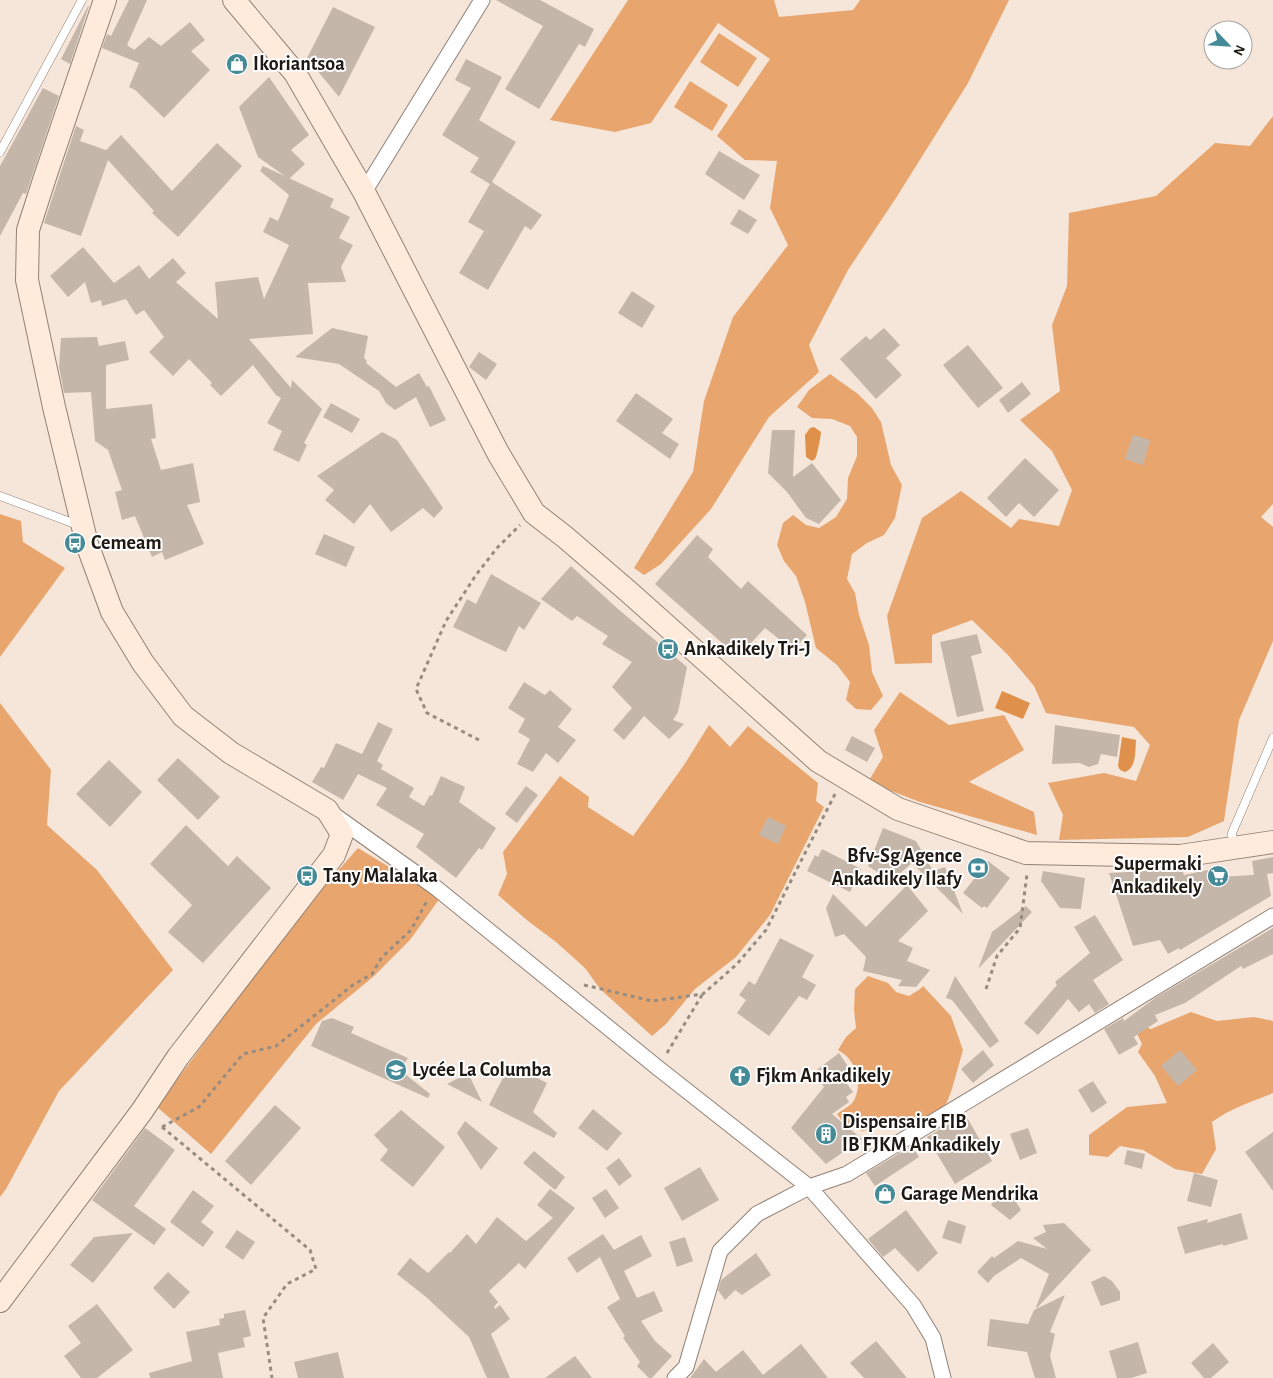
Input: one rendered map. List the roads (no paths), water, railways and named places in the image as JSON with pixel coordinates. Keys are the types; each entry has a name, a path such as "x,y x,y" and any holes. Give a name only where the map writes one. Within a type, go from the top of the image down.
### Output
{"street":[{"path":"105,0 44,177 28,230 27,280 54,407 83,526 112,612 143,663 183,716 231,753 327,810 435,887 658,1068 809,1186 913,1305 933,1338 943,1378"},
{"path":"234,0 295,73 364,192 498,453 534,513 565,537 818,761 898,809 1026,854 1180,856 1273,842"},
{"path":"364,192 482,0"},
{"path":"0,1301 142,1111 178,1057 334,855 342,834 327,810"},
{"path":"675,1378 686,1367 720,1251 757,1214 809,1186 847,1174 1273,916"}],"lane":[{"path":"0,152 82,0"},
{"path":"0,496 83,526"},
{"path":"1233,848 1232,832 1273,738"}],"place":[{"name":"Ikoriantsoa","path":"237,64"},
{"name":"Cemeam","path":"75,543"},
{"name":"Ankadikely Tri-J","path":"668,649"},
{"name":"Bfv-Sg Agence Ankadikely Ilafy","path":"978,868"},
{"name":"Tany Malalaka","path":"307,876"},
{"name":"Supermaki Ankadikely","path":"1218,876"},
{"name":"Lycée La Columba","path":"396,1070"},
{"name":"Fjkm Ankadikely","path":"740,1076"},
{"name":"Dispensaire FIB IB FJKM Ankadikely","path":"826,1134"},
{"name":"Garage Mendrika","path":"885,1194"}]}
